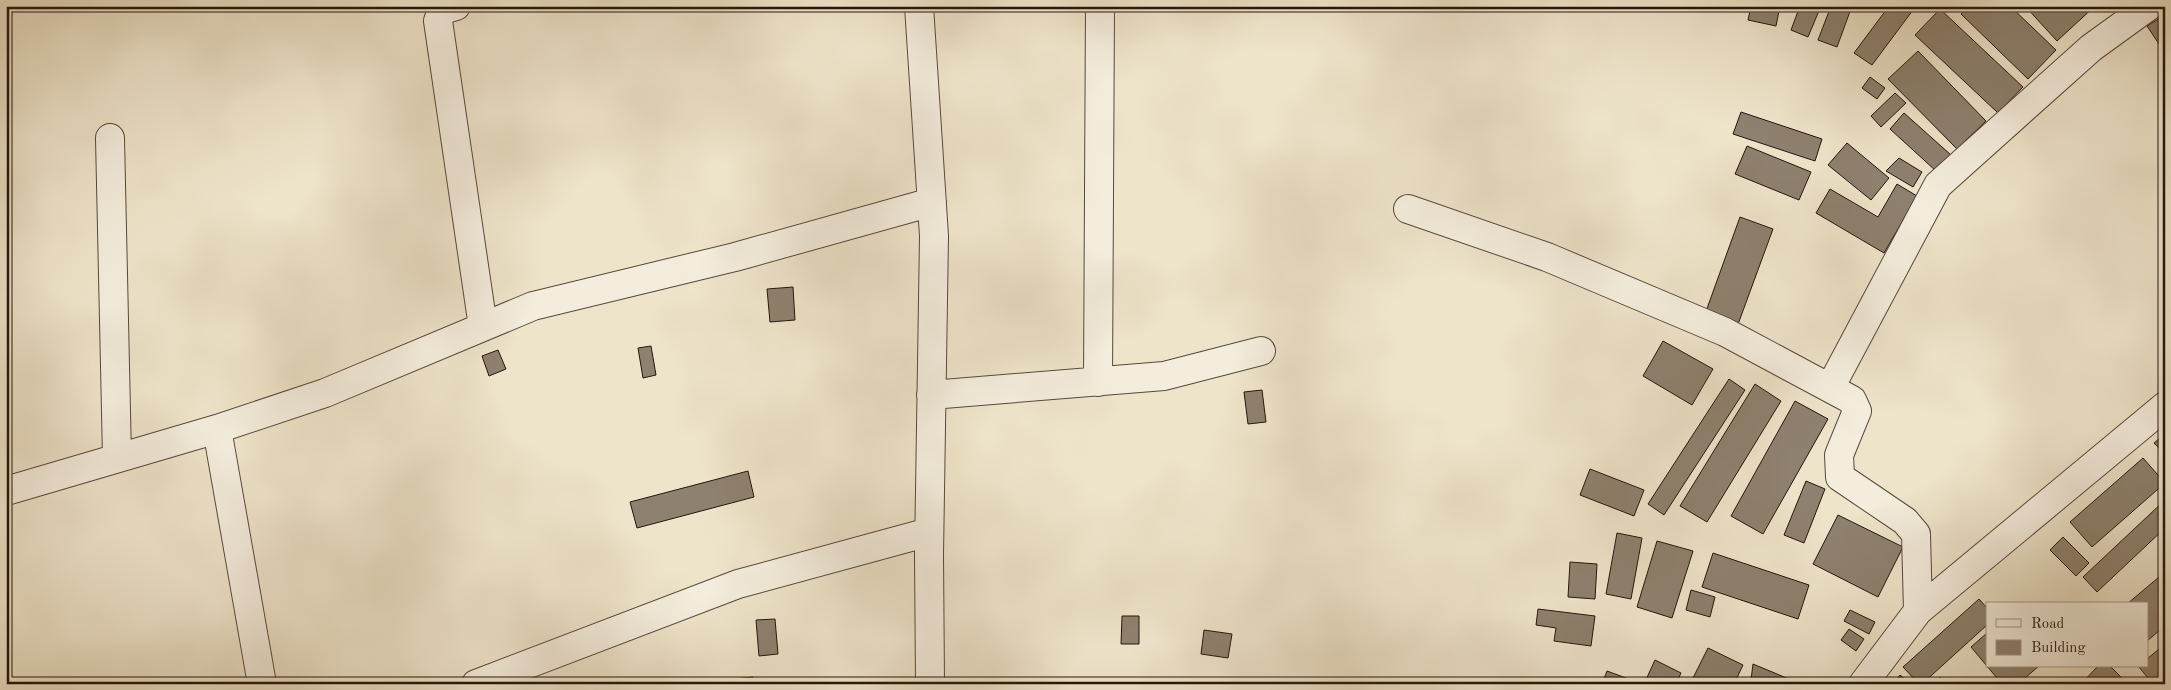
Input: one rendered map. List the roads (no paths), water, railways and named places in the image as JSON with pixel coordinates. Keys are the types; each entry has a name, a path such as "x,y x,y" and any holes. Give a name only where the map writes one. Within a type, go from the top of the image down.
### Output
{"street":[{"path":"456,6 442,10 438,21 483,328"},
{"path":"919,6 934,236 929,532 930,684"},
{"path":"1098,382 1100,6"},
{"path":"1830,388 1938,185 2091,48 2149,6"},
{"path":"110,138 116,457"},
{"path":"6,491 116,457 217,429 325,393 533,306 734,257 932,202"},
{"path":"1408,209 1546,256 1726,332 1852,400 1857,411 1839,455 1840,477 1905,521 1916,534 1918,611"},
{"path":"931,395 1164,376 1261,350"},
{"path":"1863,684 1918,611 2165,406"},
{"path":"217,429 262,684"},
{"path":"476,684 738,584 929,532"}]}
